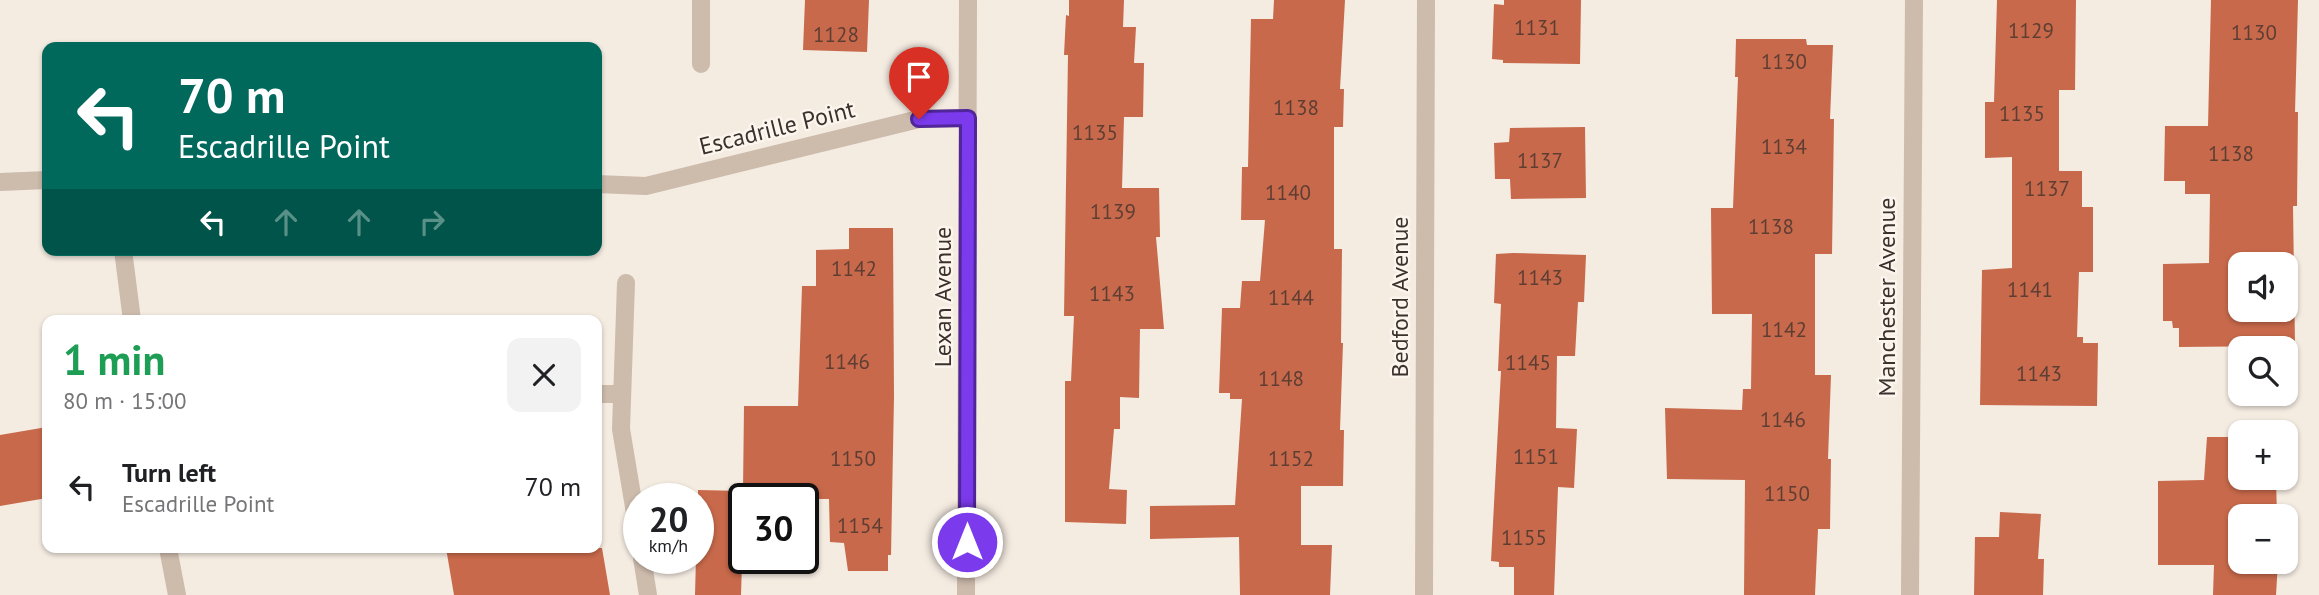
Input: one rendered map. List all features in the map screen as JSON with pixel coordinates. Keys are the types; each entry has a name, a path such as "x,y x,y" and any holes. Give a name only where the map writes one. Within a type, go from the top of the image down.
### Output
{"street":[{"path":"701,0 701,64"},
{"name":"Lexan Avenue","path":"966,595 968,0"},
{"name":"Bedford Avenue","path":"1424,595 1426,0"},
{"name":"Manchester Avenue","path":"1910,595 1914,0"},
{"name":"Escadrille Point","path":"602,184 646,186 919,119 968,118"},
{"path":"0,182 42,180"},
{"path":"124,256 131,315"},
{"path":"626,282 621,429 630,483"},
{"path":"602,394 622,394"},
{"path":"169,553 177,595"},
{"path":"645,574 648,595"}],"building":[{"path":"805,0 869,0 867,52 803,50"},
{"path":"1069,0 1124,0 1123,27 1136,27 1134,63 1144,63 1143,117 1124,117 1122,188 1159,188 1160,237 1156,237 1164,329 1140,329 1139,398 1120,397 1120,429 1114,429 1109,489 1127,490 1126,524 1065,522 1065,381 1071,381 1074,316 1064,316 1068,55 1064,55"},
{"path":"1274,0 1345,0 1340,89 1344,89 1343,127 1334,127 1334,249 1342,249 1340,430 1344,430 1343,486 1301,486 1301,545 1332,545 1330,595 1240,595 1239,537 1150,539 1150,506 1235,505 1242,399 1230,399 1230,393 1219,393 1222,308 1240,308 1242,281 1260,281 1265,220 1241,220 1242,167 1248,167 1251,19 1273,19"},
{"path":"1504,0 1581,0 1580,64 1503,63 1503,60 1492,59 1494,4 1504,5"},
{"path":"1997,0 2076,0 2075,90 2059,90 2059,171 2082,171 2082,207 2093,207 2093,272 2079,272 2077,337 2083,337 2083,343 2098,343 2097,406 1980,405 1982,270 2012,268 2012,157 1985,158 1985,102 1994,102"},
{"path":"2211,0 2298,0 2295,112 2298,112 2297,206 2293,206 2294,252 2228,252 2228,322 2295,322 2295,336 2228,336 2228,347 2179,347 2179,328 2173,328 2172,321 2163,321 2163,264 2209,263 2210,194 2185,194 2185,181 2164,181 2165,126 2208,126"},
{"path":"1736,39 1806,39 1807,45 1833,45 1830,119 1834,119 1832,254 1815,254 1815,375 1831,375 1828,459 1831,459 1830,529 1818,529 1815,595 1744,595 1745,480 1667,479 1665,408 1742,410 1743,389 1751,389 1752,314 1712,314 1711,208 1733,208 1738,77 1735,77"},
{"path":"1585,127 1586,198 1511,199 1510,179 1495,179 1494,143 1509,142 1510,128"},
{"path":"849,228 893,228 894,397 891,555 888,555 888,571 848,571 844,543 830,542 829,499 819,499 819,483 743,483 744,406 798,406 802,286 816,286 816,250 849,249"},
{"path":"1496,254 1586,255 1584,302 1578,302 1575,356 1557,356 1556,428 1577,429 1574,488 1558,487 1554,595 1514,595 1514,567 1499,567 1499,562 1491,561 1501,371 1498,371 1501,304 1494,303"},
{"path":"42,428 42,499 0,506 0,435"},
{"path":"2207,437 2228,437 2228,490 2276,490 2277,504 2228,504 2228,574 2277,574 2276,595 2213,595 2214,565 2158,565 2158,481 2204,480"},
{"path":"714,490 728,491 728,574 742,574 741,595 695,595 696,574 714,574"},
{"path":"2000,512 2041,514 2038,559 2044,559 2043,595 1974,595 1975,537 1999,537"},
{"path":"602,548 610,595 454,595 447,553 602,553"}],"route":[{"path":"919,119 968,118 967,542"}]}
